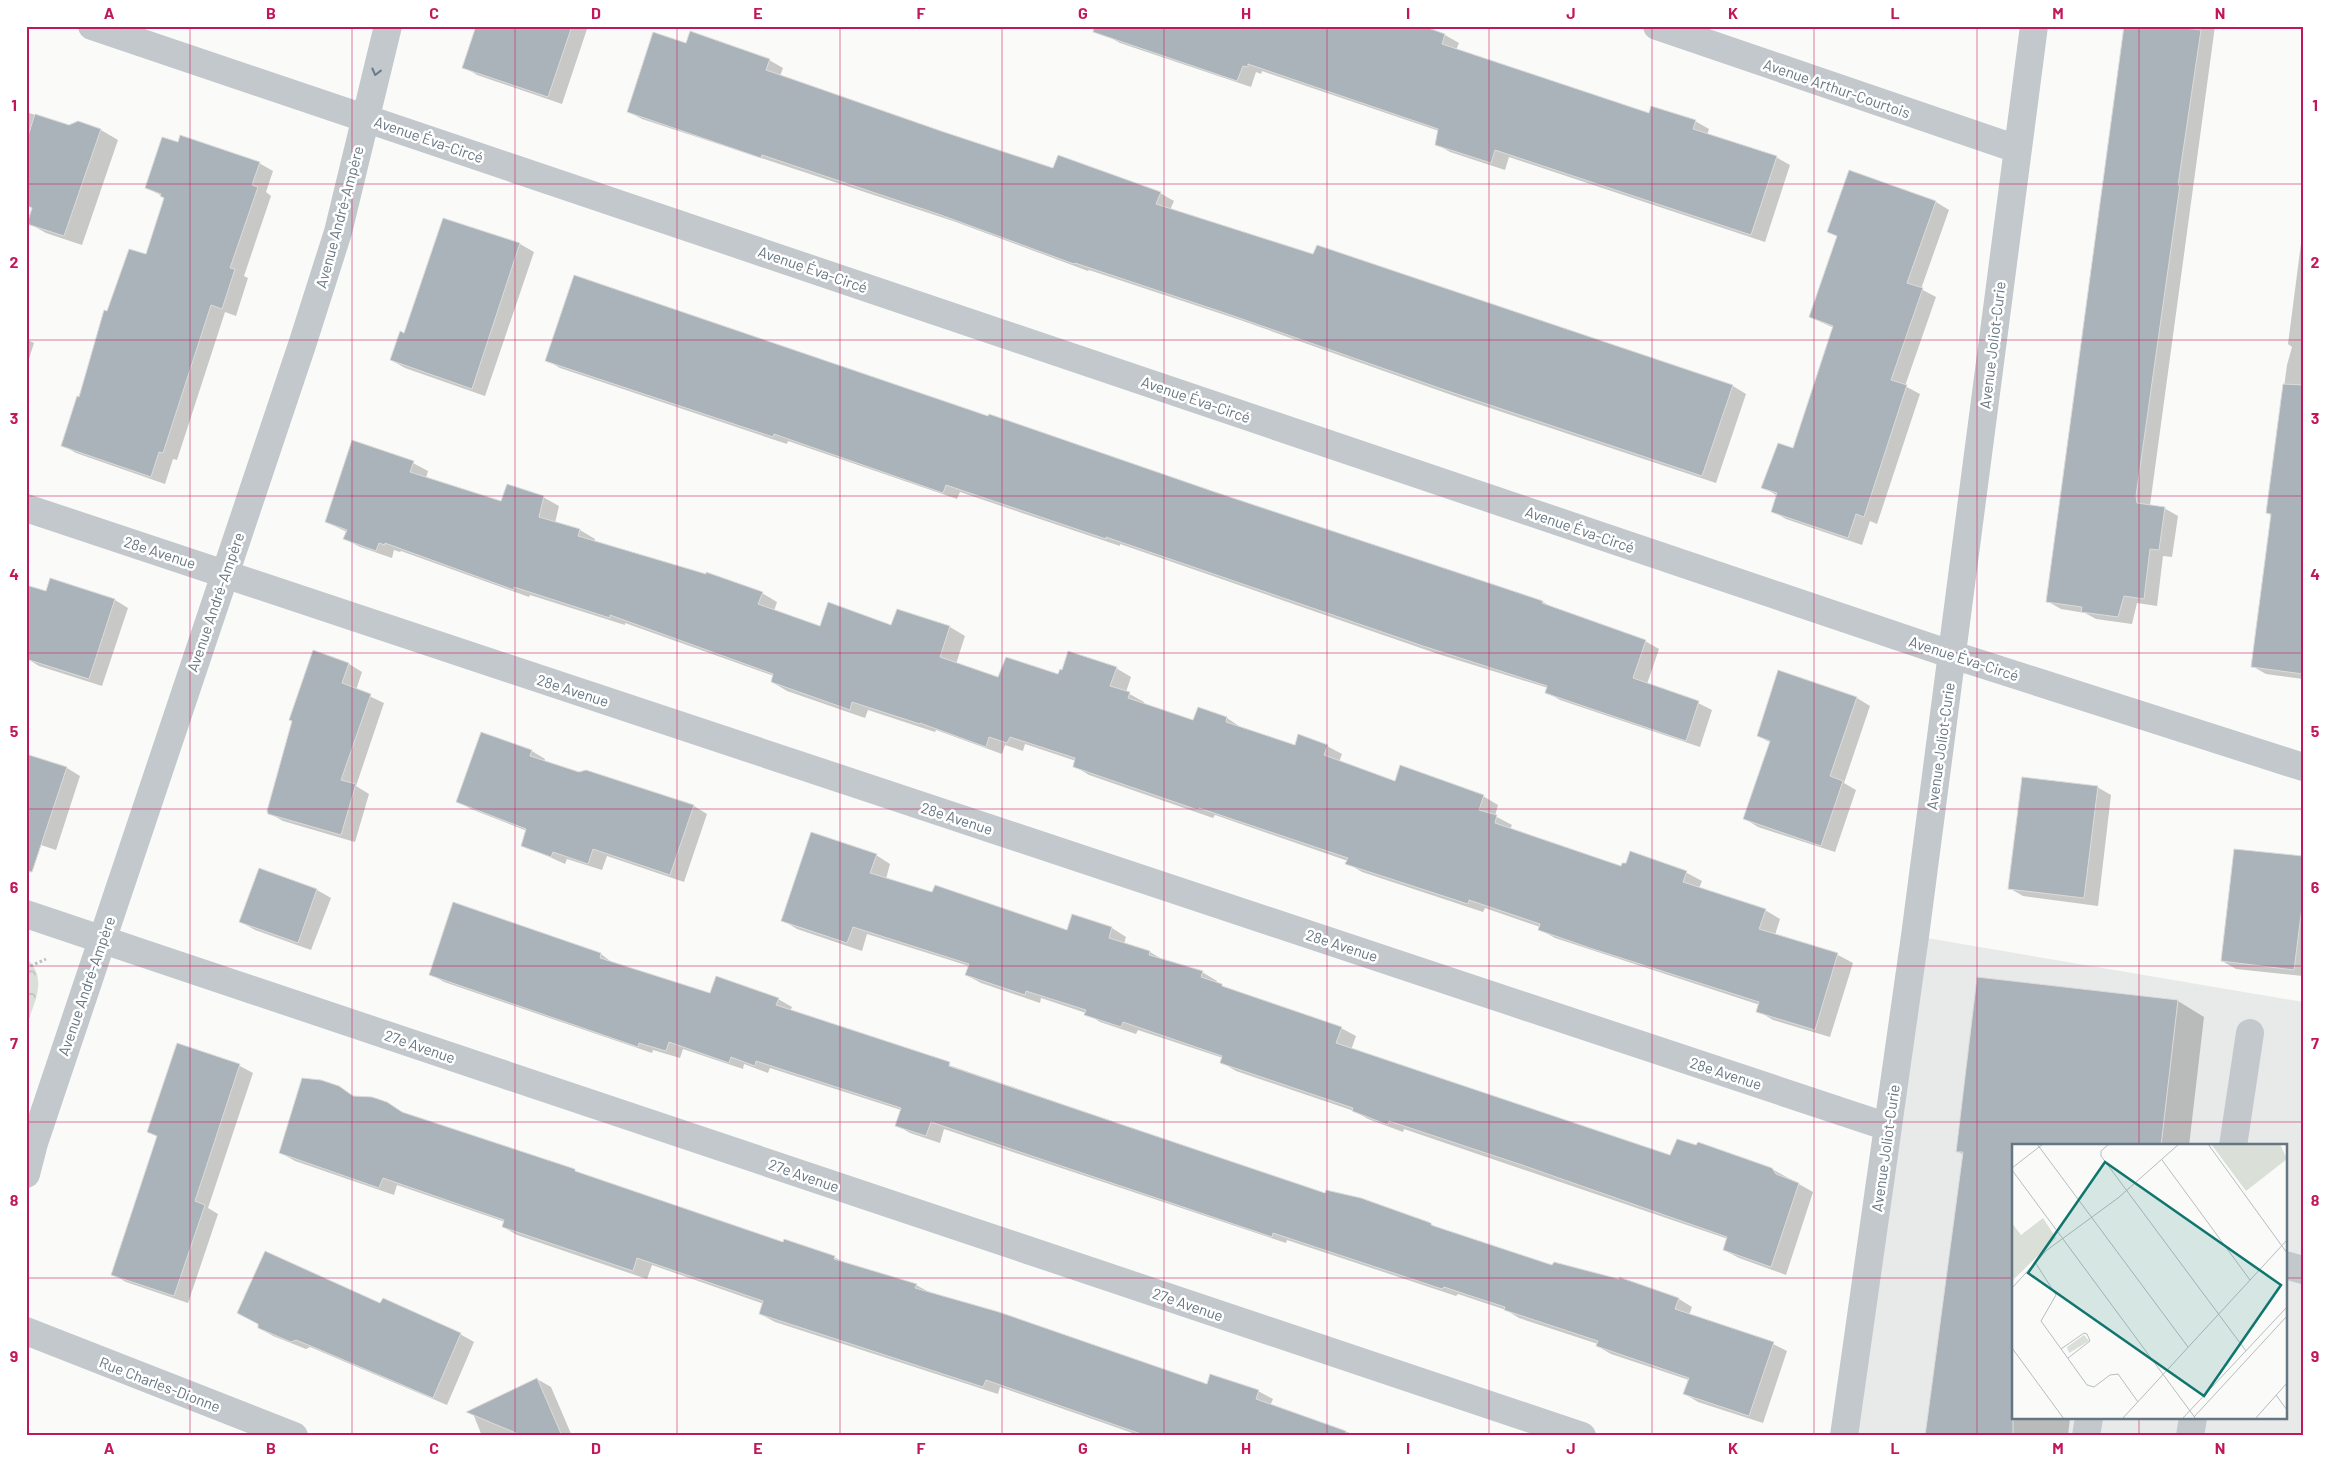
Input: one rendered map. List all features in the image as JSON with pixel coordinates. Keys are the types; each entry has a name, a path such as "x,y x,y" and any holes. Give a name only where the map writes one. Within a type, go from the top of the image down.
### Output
{"street":[{"name":"Avenue Éva-Circé","path":"92,26 1953,655 2303,767"},
{"name":"Avenue André-Ampère","path":"26,1174 34,1142 302,345 338,232 364,118 388,26"},
{"name":"Avenue Arthur-Courtois","path":"1657,26 2017,149"},
{"name":"Avenue Joliot-Curie","path":"1844,1436 1953,655 2034,26"},
{"name":"28e Avenue","path":"26,508 1888,1127"},
{"name":"27e Avenue","path":"26,914 1582,1436"},
{"path":"2233,1144 2250,1033"},
{"path":"2286,1265 2303,1270"},
{"name":"Rue Charles-Dionne","path":"26,1331 294,1436"},
{"path":"2086,1436 2089,1420"},
{"path":"2190,1436 2193,1420"}],"shaded area":[{"path":"1915,936 2303,1002 2303,1436 1844,1436"}],"green space":[{"path":"26,958 37,974 38,991 26,1027"}],"building":[{"path":"476,26 572,26 548,97 462,68"},
{"path":"1094,26 1423,26 1445,34 1442,44 1649,113 1651,106 1696,120 1693,129 1777,156 1751,235 1495,150 1491,163 1435,145 1438,129 1248,64 1248,67 1243,66 1237,81 1093,32"},
{"path":"2124,26 2166,26 2201,30 2136,496 2137,503 2165,507 2159,550 2150,549 2144,599 2124,596 2118,617 2081,612 2082,607 2046,602"},
{"path":"690,31 770,59 766,70 941,131 1053,168 1058,155 1161,192 1156,204 1313,254 1317,245 1733,385 1702,476 1445,390 1225,313 1074,264 941,215 762,155 761,158 627,112 653,32 686,43"},
{"path":"35,114 69,125 78,121 101,129 64,236 27,224 32,208 26,205 26,142"},
{"path":"180,135 260,162 252,185 258,187 230,268 235,269 222,309 211,305 163,453 159,452 151,477 61,446 77,396 79,397 104,310 107,311 129,249 146,254 164,198 160,196 161,194 145,188 162,137 178,142"},
{"path":"1849,170 1936,201 1907,283 1923,288 1891,380 1907,385 1864,517 1856,514 1848,538 1771,512 1777,493 1761,488 1778,443 1793,448 1833,326 1809,317 1837,236 1827,232"},
{"path":"443,218 520,243 472,389 390,360 400,331 404,333"},
{"path":"574,275 988,416 989,414 1215,492 1543,601 1542,603 1646,640 1633,678 1699,701 1686,741 1545,693 1547,686 1423,646 1106,537 1106,539 946,485 943,493 774,434 773,437 545,361"},
{"path":"2283,384 2303,385 2303,674 2251,667 2271,514 2266,513"},
{"path":"352,440 414,461 410,472 501,501 507,484 544,496 539,517 580,529 578,536 706,574 706,572 763,592 758,604 820,626 828,602 891,625 897,609 950,626 940,657 998,677 1006,657 1058,674 1060,669 1062,670 1068,651 1117,667 1110,686 1130,692 1128,698 1193,720 1198,707 1227,717 1226,722 1295,745 1298,734 1328,745 1324,755 1395,781 1400,765 1484,795 1479,810 1497,815 1495,823 1621,866 1622,863 1626,863 1630,851 1687,871 1683,882 1766,909 1759,929 1838,953 1815,1030 1756,1012 1759,1002 1538,930 1540,924 1469,900 1468,904 1345,864 1348,858 1199,808 1198,810 1073,767 1075,758 1010,737 1007,743 989,737 986,747 920,723 852,702 850,710 771,682 773,674 610,615 610,618 514,587 514,590 385,543 385,545 379,543 376,551 343,539 347,530 325,522"},
{"path":"50,578 115,599 89,679 26,659 26,585 46,591"},
{"path":"313,650 349,663 342,683 371,694 341,780 356,784 341,835 268,814 267,811 292,721 289,720"},
{"path":"1778,670 1857,697 1830,776 1843,781 1821,846 1743,819 1770,741 1757,736"},
{"path":"481,732 532,750 530,756 579,772 586,770 694,805 670,875 593,849 588,864 553,852 551,857 521,846 526,829 456,802"},
{"path":"26,754 67,767 32,872 26,871"},
{"path":"2022,777 2098,786 2084,898 2008,889"},
{"path":"811,832 877,854 870,873 932,892 935,885 1067,930 1072,914 1112,927 1109,938 1150,951 1149,955 1203,971 1201,977 1222,984 1222,986 1342,1027 1336,1043 1670,1155 1677,1139 1696,1145 1698,1142 1772,1168 1776,1174 1799,1183 1771,1267 1723,1250 1727,1237 1522,1165 1389,1121 1388,1125 1352,1111 1353,1108 1220,1063 1222,1056 1123,1022 1121,1027 1084,1015 1086,1010 1026,991 1025,995 965,975 969,964 853,927 847,943 781,921"},
{"path":"2234,849 2303,856 2303,899 2294,970 2221,961"},
{"path":"259,868 317,889 298,943 239,922"},
{"path":"453,902 601,953 600,958 710,993 716,976 779,998 776,1005 950,1062 949,1066 1325,1193 1326,1190 1361,1198 1431,1223 1431,1225 1552,1265 1554,1262 1619,1279 1619,1277 1679,1298 1675,1309 1774,1342 1749,1416 1683,1394 1689,1378 1596,1346 1598,1341 1504,1310 1505,1307 1444,1287 1442,1289 1273,1233 1272,1237 931,1122 926,1136 895,1126 901,1108 756,1061 755,1066 731,1057 729,1063 669,1042 666,1051 639,1043 638,1047 429,975"},
{"path":"1977,977 2178,1000 2161,1144 2012,1144 2013,1436 1925,1436 1963,1152 1956,1152"},
{"path":"177,1043 240,1064 195,1201 205,1205 174,1296 111,1275 157,1136 147,1132"},
{"path":"302,1078 321,1080 339,1086 353,1096 372,1097 387,1102 402,1112 575,1169 575,1171 783,1242 784,1239 835,1256 834,1259 917,1284 915,1288 999,1312 1207,1384 1210,1374 1259,1390 1256,1399 1346,1431 1345,1436 1147,1436 986,1380 983,1387 759,1314 763,1301 637,1258 633,1271 502,1227 504,1220 383,1178 379,1188 279,1153"},
{"path":"265,1251 380,1303 383,1298 461,1333 433,1398 296,1340 291,1342 258,1328 258,1324 237,1313"},
{"path":"537,1378 562,1436 523,1436 466,1412"}]}
